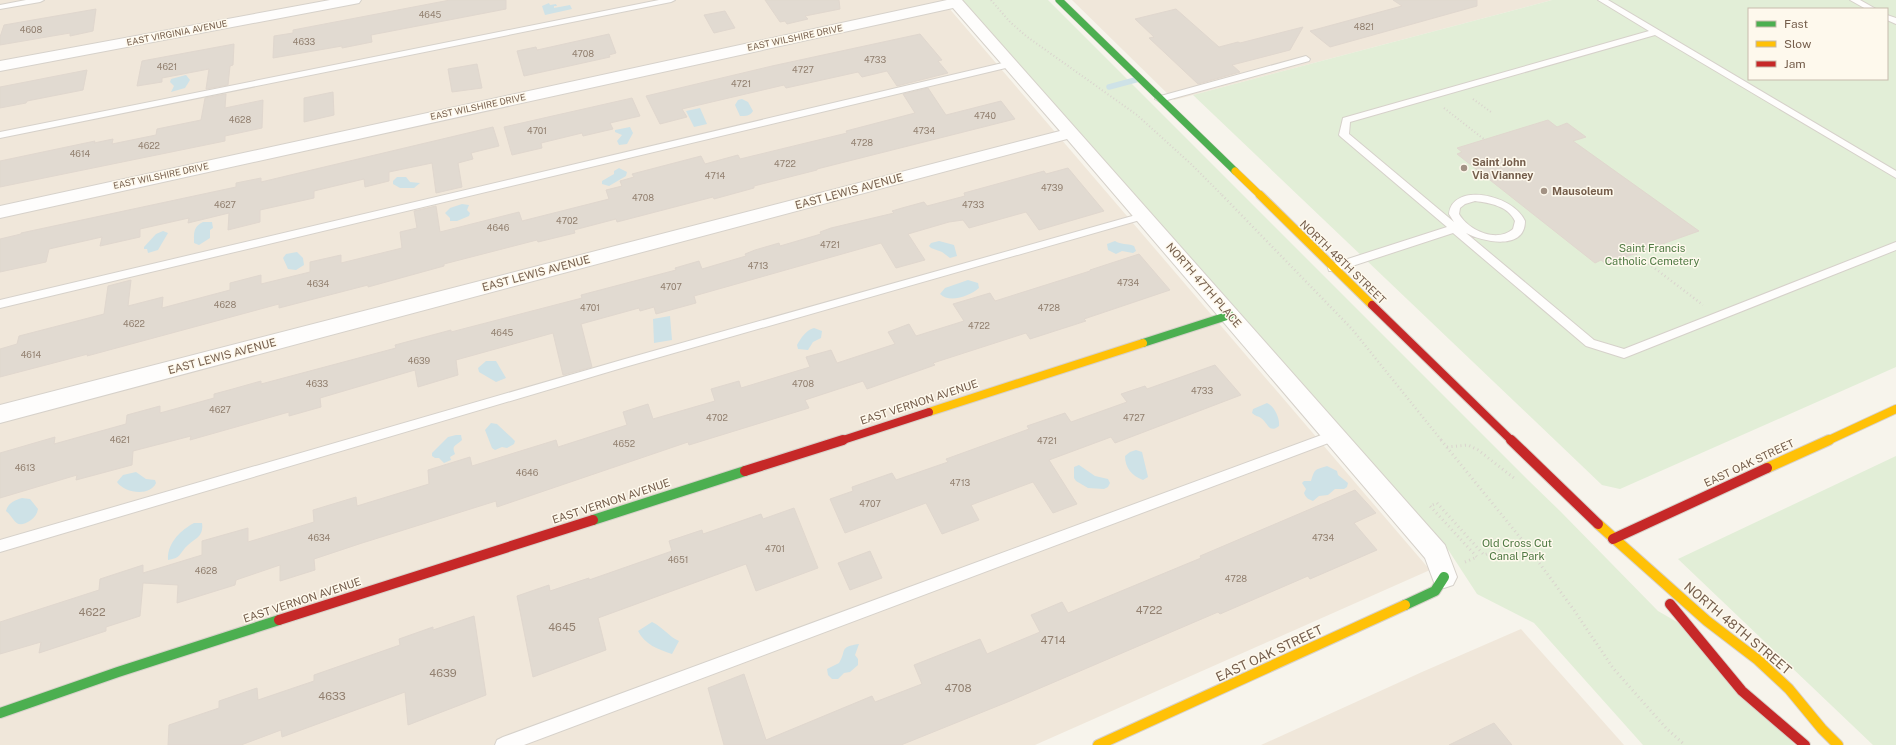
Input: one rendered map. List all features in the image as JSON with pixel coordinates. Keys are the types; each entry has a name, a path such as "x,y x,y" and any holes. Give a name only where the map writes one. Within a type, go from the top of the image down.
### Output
{"street":[{"name":"EAST VIRGINIA AVENUE","path":"0,66 354,0"},
{"name":"NORTH 48TH STREET","path":"1059,0 1613,539 1707,621 1758,660 1789,689 1822,730 1838,745"},
{"name":"NORTH 47TH PLACE","path":"955,1 1072,133 1436,553 1444,577"},
{"name":"EAST WILSHIRE DRIVE","path":"0,212 955,1"},
{"name":"EAST LEWIS AVENUE","path":"0,414 1072,133"},
{"name":"EAST VERNON AVENUE","path":"0,713 118,672 1230,315"},
{"name":"EAST OAK STREET","path":"1613,539 1896,409"},
{"name":"NORTH 48TH STREET","path":"1613,539 1698,636 1734,683 1756,705 1805,745"},
{"name":"EAST OAK STREET","path":"1098,745 1435,591 1444,577"}],"lane":[{"path":"0,7 40,0"},
{"path":"0,135 671,0"},
{"path":"1602,0 1896,175"},
{"path":"1854,0 1870,8"},
{"path":"1656,32 1346,120 1344,135 1458,227 1590,344 1624,354 1896,246"},
{"path":"1160,99 1306,59"},
{"path":"0,304 1011,64"},
{"path":"1333,268 1458,227 1482,236 1505,238 1514,236 1520,231 1521,224 1519,217 1506,205 1490,200 1475,198 1459,202 1455,207 1454,213 1458,227"},
{"path":"0,546 633,361 1143,216"},
{"path":"503,745 1335,435"}],"path":[{"path":"991,0 1010,22 1026,36 1137,115 1191,164 1352,329 1523,541 1574,610 1613,668 1666,728 1685,745"},
{"path":"1429,97 1485,140"},
{"path":"1636,254 1718,316"},
{"path":"1447,447 1468,445 1478,450 1517,480"},
{"path":"1459,564 1477,558 1430,506 1437,503 1484,554 1523,541"}],"shaded area":[{"path":"0,0 942,0 1430,570 1035,745 0,745"},
{"path":"1072,0 1552,0 1174,100"},
{"path":"549,3 550,5 556,4 557,6 554,6 554,8 570,5 572,9 545,15 542,6"},
{"path":"186,75 190,80 185,88 171,92 174,86 170,82 171,79"},
{"path":"742,99 748,102 753,111 746,116 740,116 735,105 738,100"},
{"path":"700,108 707,124 694,127 686,111"},
{"path":"630,127 633,133 627,144 619,145 617,141 622,135 615,132 615,130"},
{"path":"619,168 627,172 626,176 609,186 602,184 602,181 614,174 614,171"},
{"path":"397,177 406,177 410,182 420,183 414,188 400,188 393,184 393,181"},
{"path":"462,204 469,205 467,210 470,213 469,216 457,221 450,221 450,218 445,213 450,208"},
{"path":"203,222 212,222 213,228 210,230 210,238 199,245 194,243 194,233 197,226"},
{"path":"163,231 168,233 158,250 148,253 147,249 144,249 144,247 156,234"},
{"path":"939,241 954,245 957,256 950,258 942,252 929,246 931,243"},
{"path":"1115,241 1134,246 1136,251 1133,253 1122,251 1116,254 1108,250 1107,244"},
{"path":"297,252 303,258 304,265 296,270 288,269 283,258 286,254"},
{"path":"968,280 978,283 979,288 966,296 955,298 944,297 940,294 945,288"},
{"path":"670,316 672,340 654,343 653,319"},
{"path":"814,328 822,331 821,338 813,342 808,350 798,349 797,345 802,337 806,332"},
{"path":"486,361 496,361 506,378 496,382 479,372 478,368"},
{"path":"1267,403 1274,409 1279,423 1279,426 1273,429 1269,427 1261,418 1252,413 1253,409"},
{"path":"491,423 497,424 515,441 514,444 507,448 502,447 495,450 492,448 485,430"},
{"path":"461,435 462,440 454,447 455,454 450,457 451,460 444,463 439,458 432,456 432,453 448,437"},
{"path":"1136,450 1142,452 1148,477 1143,480 1132,474 1125,460 1125,456"},
{"path":"1079,465 1095,476 1108,479 1110,483 1108,487 1104,489 1088,488 1076,481 1074,478 1074,467"},
{"path":"1327,466 1337,471 1338,475 1348,483 1347,487 1344,489 1335,489 1328,495 1319,496 1313,501 1310,500 1304,493 1306,489 1302,483 1304,481 1311,481 1316,470"},
{"path":"136,472 146,479 155,480 156,483 148,490 137,492 125,489 117,482 123,475"},
{"path":"22,498 30,499 38,509 35,517 26,523 18,524 6,511 10,504"},
{"path":"194,523 202,523 201,534 176,558 168,560 168,554 172,543 184,529"},
{"path":"652,622 679,641 672,654 652,646 641,636 638,631"},
{"path":"1521,629 1624,745 1261,745 1422,672"},
{"path":"859,644 855,655 858,659 858,665 850,672 844,673 838,679 832,679 828,675 827,669 839,663 846,648"}],"green space":[{"name":"Old Cross Cut Canal Park","path":"962,0 1048,0 1561,512 1658,611 1677,622 1795,745 1643,745 1534,623 1477,594 1449,551"},
{"name":"Saint Francis Catholic Cemetery","path":"1552,0 1896,0 1896,367 1620,489 1602,485 1193,95"},
{"path":"1896,456 1896,745 1873,745 1678,559"}],"building":[{"path":"450,0 506,0 506,9 371,35 372,42 273,58 274,36 293,33 293,30"},
{"path":"765,0 839,0 840,9 805,16 808,19 787,24 785,21 780,22"},
{"path":"1393,0 1477,0 1477,6 1330,47 1310,31 1402,6"},
{"path":"96,9 93,31 70,36 70,33 0,45 0,37 4,25"},
{"path":"1176,9 1219,47 1303,27 1290,50 1232,65 1240,72 1198,84 1149,38 1154,37 1135,19"},
{"path":"725,11 735,28 714,33 704,15"},
{"path":"609,34 616,53 609,55 610,57 524,76 517,51 536,47 537,50"},
{"path":"920,34 942,60 938,61 948,73 897,86 887,71 862,77 858,72 786,88 784,85 682,109 687,117 660,124 646,96 772,66"},
{"path":"234,44 233,65 230,66 228,85 206,89 209,69 162,78 162,82 137,86 142,61"},
{"path":"477,64 482,88 452,92 448,69"},
{"path":"87,70 83,90 0,108 0,87"},
{"path":"928,88 946,115 1001,101 1015,119 817,169 754,186 754,188 714,199 713,197 617,222 616,219 574,230 575,233 538,242 537,240 444,264 444,266 368,287 368,285 279,308 279,304 87,356 88,354 0,377 0,349 17,344 19,336 104,314 108,286 131,280 128,306 163,297 162,308 230,290 230,283 261,275 261,284 310,272 310,262 341,255 341,263 402,248 400,232 417,228 414,211 436,206 440,232 519,212 522,221 609,199 606,190 622,186 620,181 634,177 632,174 701,156 705,164 738,155 740,159 847,133 846,131 915,113 903,94"},
{"path":"333,92 334,115 304,122 304,98"},
{"path":"226,94 225,108 263,100 262,128 225,136 225,141 0,187 0,161 95,141 94,143 113,139 112,144 156,135 157,129 201,120 205,98"},
{"path":"632,98 640,116 610,123 613,129 583,136 582,133 541,143 542,148 512,155 504,127"},
{"name":"Mausoleum","path":"1548,120 1557,127 1567,123 1586,137 1573,141 1699,231 1606,264 1601,260 1595,263 1457,154 1462,152 1457,148"},
{"path":"493,127 499,146 471,153 473,159 458,163 462,187 436,193 432,163 389,172 389,181 365,187 364,179 314,191 314,198 260,210 260,222 228,230 229,213 188,223 189,218 140,229 140,237 100,246 102,237 49,249 46,262 0,272 0,239 21,233 236,187 236,183 261,178 261,182"},
{"path":"1068,168 1104,211 1039,230 1026,212 969,228 963,220 949,222 908,234 925,260 896,268 881,243 694,296 696,303 656,314 654,307 640,311 639,308 581,324 592,367 563,375 553,333 456,360 458,375 418,387 415,370 320,398 321,407 289,416 289,412 190,440 191,436 133,451 132,465 76,480 77,475 0,498 0,453 55,437 54,444 126,424 127,415 160,406 160,413 214,398 214,394 261,381 261,384 396,348 395,345 582,298 581,295 676,270 675,268 699,261 702,269 746,256 745,254 755,250 779,243 780,246 821,234 820,232 831,228 894,213 892,211 902,208 924,202 927,206 965,196 964,193 1044,171 1046,174"},
{"path":"1139,254 1170,290 1084,319 1086,321 1030,339 1026,333 933,363 935,365 867,389 863,381 805,400 809,408 689,445 688,442 497,507 496,501 359,544 314,559 315,570 280,581 280,565 236,580 235,585 177,603 178,585 143,583 140,616 106,627 106,631 39,653 41,642 0,654 0,622 99,590 100,579 143,565 143,573 202,555 202,541 248,528 248,542 314,522 313,510 356,497 357,506 429,484 428,470 470,457 472,466 556,440 558,447 627,425 623,412 648,404 653,419 715,401 711,389 739,381 741,388 810,367 806,357 831,350 837,363 895,344 888,332 909,324 916,336 964,321 953,304 990,293 995,301"},
{"path":"1215,365 1241,395 1115,443 1111,437 1049,460 1077,504 1053,513 1033,482 971,505 979,520 942,534 926,503 845,533 830,499 853,491 852,487 892,473 896,480 948,462 946,459 1029,429 1027,426 1065,413 1071,422 1127,402 1121,394 1145,386 1147,389"},
{"path":"1355,490 1376,513 1354,523 1377,550 1310,579 1308,576 1220,614 1218,612 1010,701 901,745 724,745 708,688 744,674 766,740 872,696 875,702 922,684 914,665 980,639 987,654 1040,632 1031,615 1062,602 1068,613 1201,558 1200,556"},
{"path":"794,508 818,568 756,591 746,564 598,618 606,650 533,677 517,596 549,585 550,591 589,578 589,580 672,551 669,541 702,530 703,534 761,514 763,519"},
{"path":"870,551 882,578 850,590 838,563"},
{"path":"474,616 486,695 408,725 405,692 282,737 281,730 241,745 168,745 169,725 219,708 219,701 257,688 258,700 314,681 314,675 400,645 399,639 433,627 433,630"},
{"path":"1494,723 1512,745 1449,745"}],"waterway":[{"path":"1109,87 1139,79"}],"traffic: fast":[{"path":"1059,0 1235,171"},
{"path":"1143,343 1230,315"},
{"path":"593,520 745,471"},
{"path":"1405,605 1435,591 1444,577"},
{"path":"0,713 118,672 279,620"}],"traffic: slow":[{"path":"1235,171 1372,305"},
{"path":"929,412 1143,343"},
{"path":"1767,468 1896,409"},
{"path":"1598,524 1707,621 1758,660 1789,689 1822,729 1838,745"},
{"path":"1098,745 1405,605"}],"traffic: jam":[{"path":"1372,305 1598,524"},
{"path":"745,471 929,412"},
{"path":"1613,539 1767,468"},
{"path":"279,620 593,520"},
{"path":"1670,604 1734,683 1759,707 1805,745"}],"place":[{"name":"Saint John Via Vianney","path":"1464,168"},
{"name":"Mausoleum","path":"1544,191"}]}
